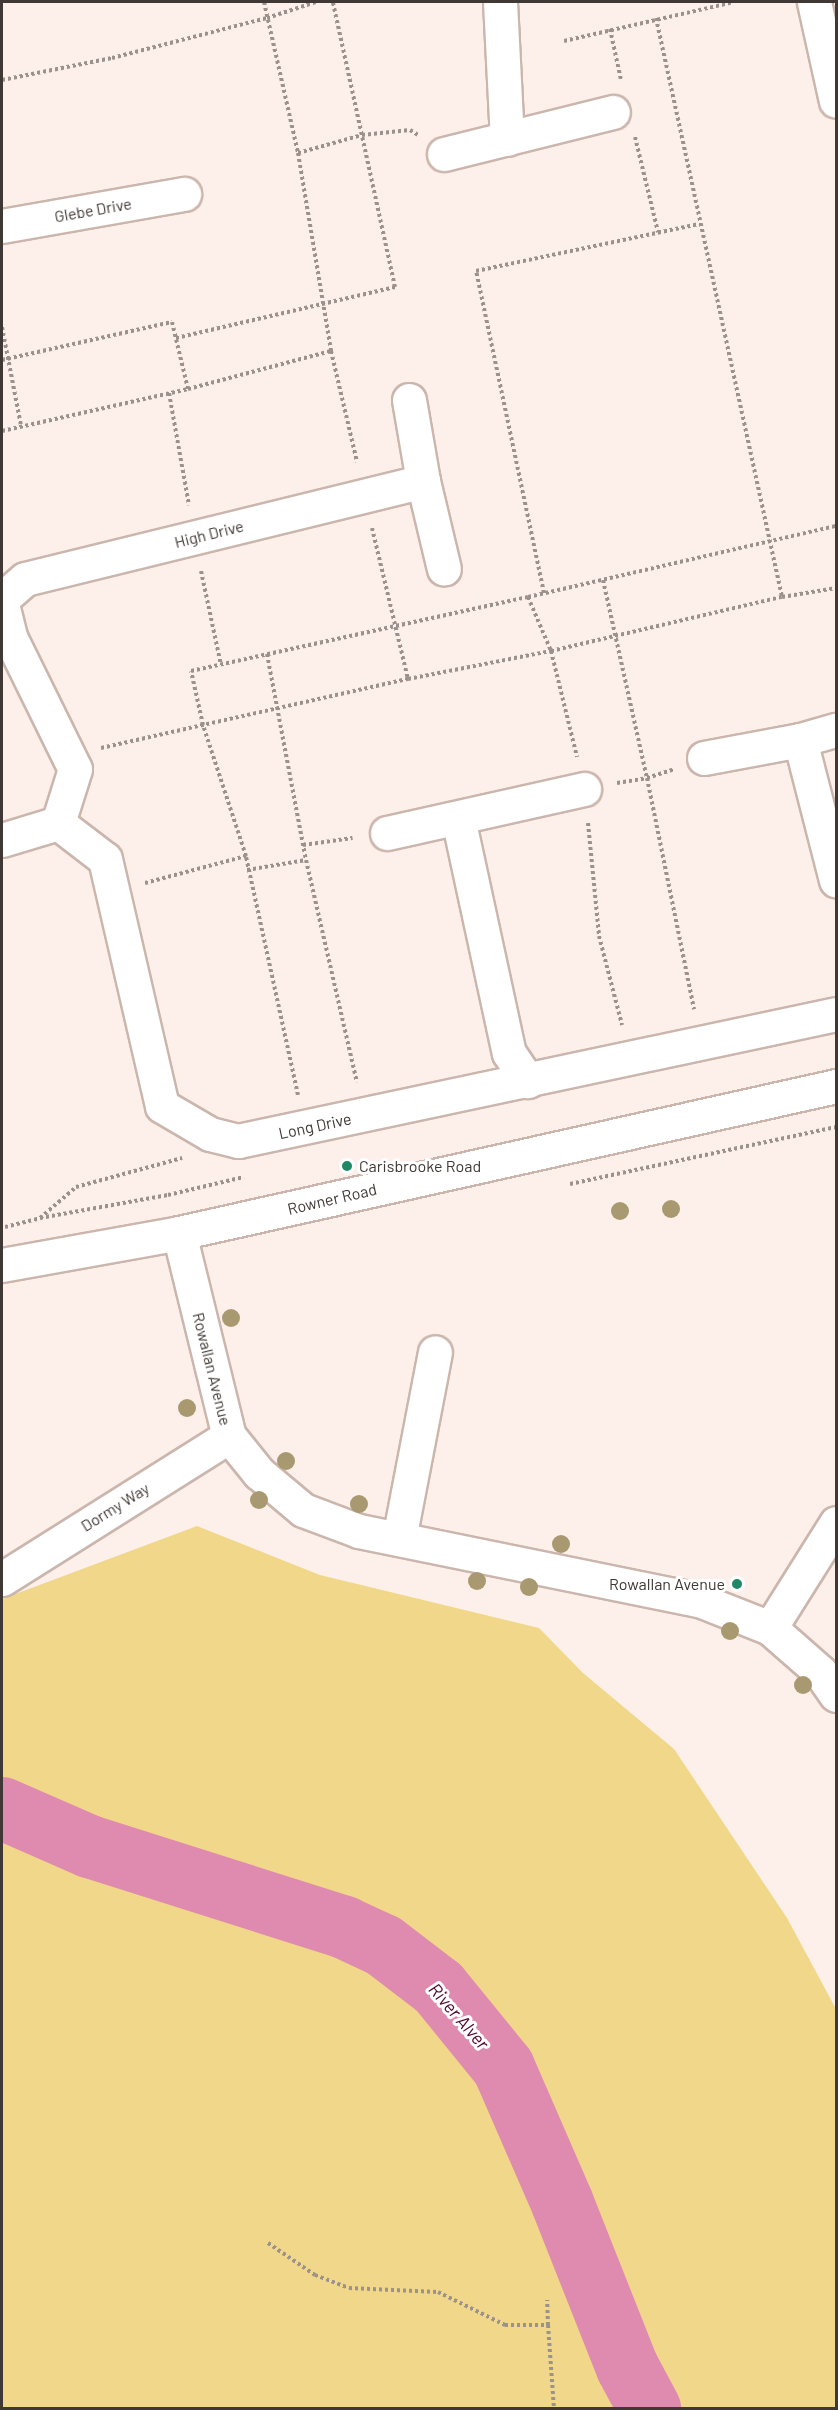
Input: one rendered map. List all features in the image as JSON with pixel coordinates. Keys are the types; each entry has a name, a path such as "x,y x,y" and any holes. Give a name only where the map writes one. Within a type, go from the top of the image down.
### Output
{"street":[{"path":"500,2 507,139"},
{"path":"814,2 837,101"},
{"path":"444,154 623,110"},
{"name":"Glebe Drive","path":"2,226 184,194"},
{"path":"409,400 423,482 444,569"},
{"name":"High Drive","path":"2,598 25,579 423,482"},
{"path":"2,604 10,636 75,769 58,824 2,840"},
{"path":"704,758 800,740 837,730"},
{"path":"800,740 837,880"},
{"path":"387,833 584,789"},
{"path":"458,818 509,1053 528,1081"},
{"name":"Long Drive","path":"58,824 105,859 162,1106 210,1134 238,1141 837,1014"},
{"name":"Rowner Road","path":"2,1265 179,1233 837,1086"},
{"name":"Rowallan Avenue","path":"179,1233 229,1436 259,1473 303,1510 359,1531 699,1600 770,1628 820,1672 837,1695"},
{"path":"399,1539 435,1352"},
{"name":"Dormy Way","path":"2,1579 229,1436"},
{"path":"770,1628 837,1523"}],"path":[{"path":"264,2 297,153 331,351 408,679"},
{"path":"2,80 112,58 267,18 316,2"},
{"path":"176,338 395,287 333,2"},
{"path":"564,40 734,2"},
{"path":"656,18 767,541 782,597"},
{"path":"610,29 623,110 658,232"},
{"path":"297,153 362,135 410,130 444,154"},
{"path":"544,593 476,271 699,224"},
{"path":"2,360 172,322 188,389"},
{"path":"2,327 21,426"},
{"path":"2,431 188,389 331,351"},
{"path":"279,1133 298,1099 247,870 246,856 203,725 191,671 837,526"},
{"path":"603,580 647,778 694,1012"},
{"path":"68,755 408,679 615,636 782,597 837,588"},
{"path":"267,654 306,860 357,1085"},
{"path":"584,789 647,778 704,758"},
{"path":"303,845 387,833"},
{"path":"112,892 246,856"},
{"path":"247,870 306,860"},
{"path":"568,1184 837,1127"},
{"path":"2,1227 40,1218 76,1186 184,1158 210,1134"},
{"path":"268,2243 315,2276 349,2288 438,2292 505,2325 548,2325"},
{"path":"547,2300 554,2409"}],"shaded area":[{"path":"197,1526 320,1575 539,1628 583,1673 674,1749 787,1918 836,2009 836,2408 2,2408 2,1599"}],"waterway":[{"name":"River Alver","path":"2,1808 89,1846 344,1927 383,1945 438,1987 503,2067 562,2203 627,2367 649,2408"}],"place":[{"name":"Carisbrooke Road","path":"347,1166"},
{"name":"Rowallan Avenue","path":"737,1584"}]}
